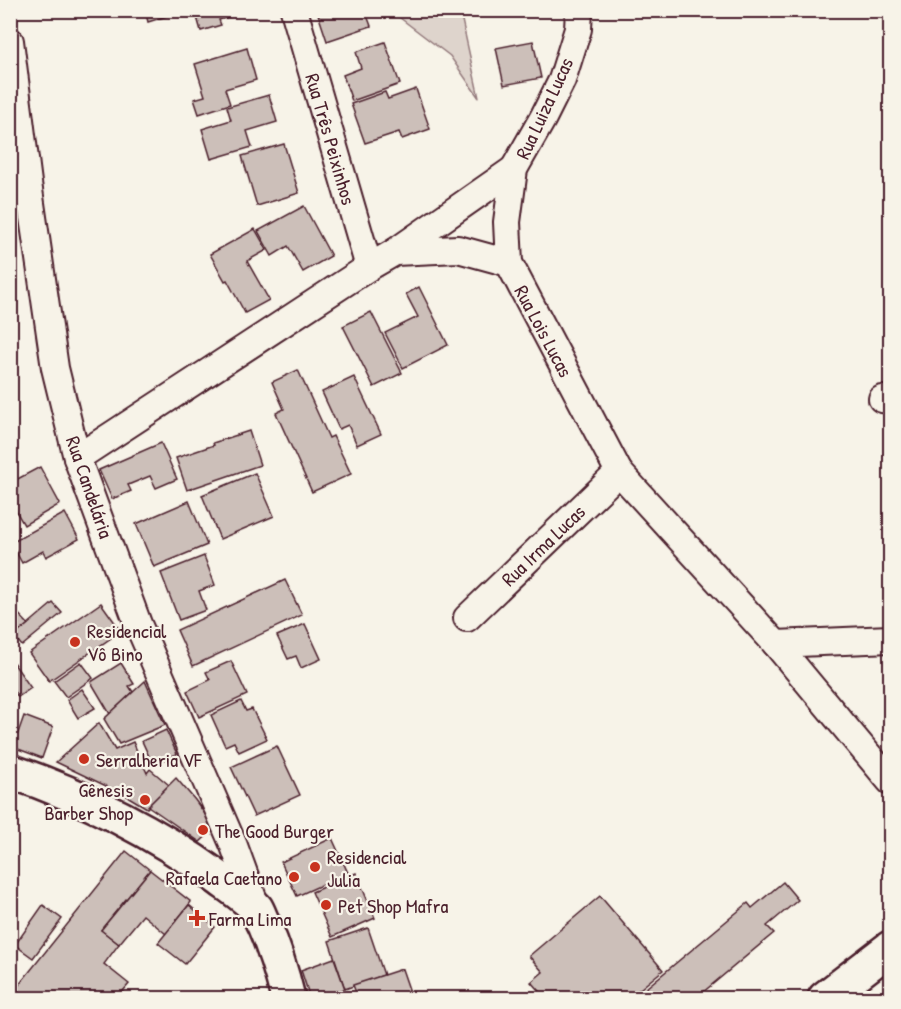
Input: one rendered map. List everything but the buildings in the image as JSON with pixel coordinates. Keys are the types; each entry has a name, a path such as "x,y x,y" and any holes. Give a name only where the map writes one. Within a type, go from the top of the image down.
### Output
{"main road":[{"path":"10,771 69,794 123,820 166,843 230,886 257,909 271,942 288,999"},
{"path":"825,999 891,948"}],"street":[{"name":"Rua Três Peixinhos","path":"294,10 369,267"},
{"name":"Rua Luiza Lucas","path":"508,263 507,222 514,169 562,80 578,29 579,10"},
{"name":"Rua Candelária","path":"10,41 55,368 77,458 138,624 234,846 257,909"},
{"name":"Rua Luiza Lucas","path":"395,252 514,169"},
{"name":"Rua Lois Lucas","path":"77,458 395,252 458,249 508,263 619,472 776,644 891,781"},
{"name":"Rua Irma Lucas","path":"467,618 619,472"},
{"path":"776,644 891,639"}],"shaded area":[{"path":"391,11 460,11 479,98 450,56"}],"place":[{"name":"Residencial Vô Bino","path":"75,642"},
{"name":"Serralheria VF","path":"84,759"},
{"name":"Gênesis Barber Shop","path":"145,800"},
{"name":"The Good Burger","path":"203,830"},
{"name":"Residencial Julia","path":"315,867"},
{"name":"Rafaela Caetano","path":"294,877"},
{"name":"Pet Shop Mafra","path":"326,905"},
{"name":"Farma Lima","path":"197,918"}]}
